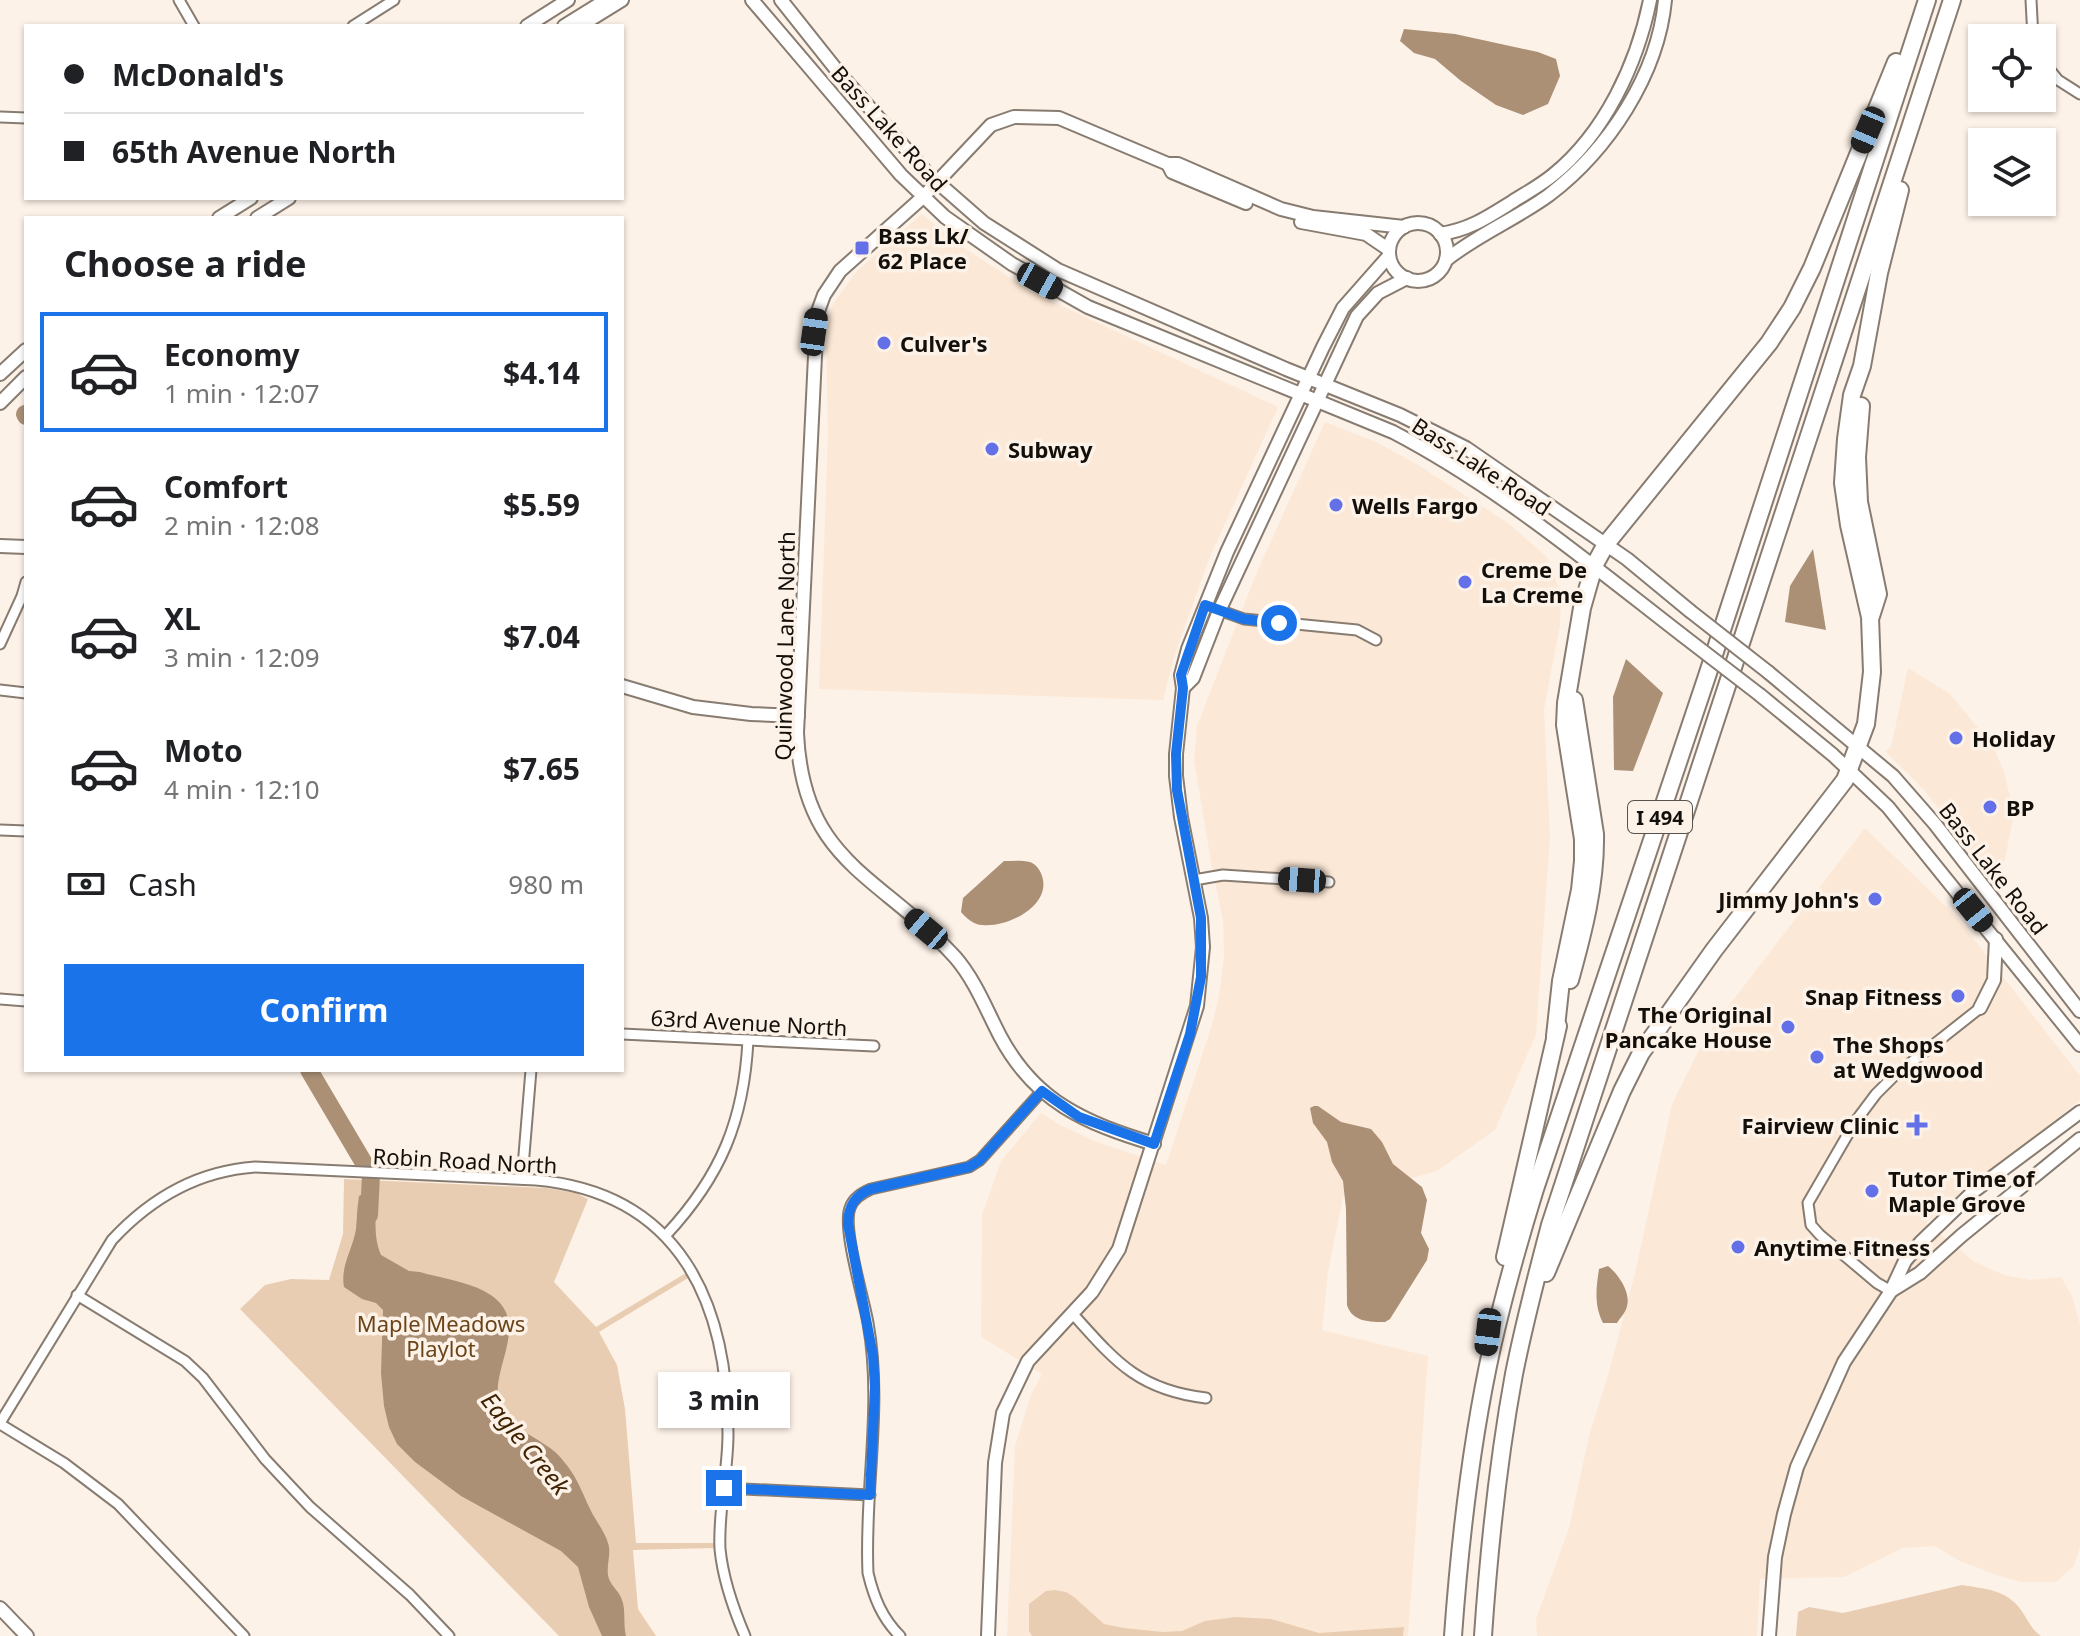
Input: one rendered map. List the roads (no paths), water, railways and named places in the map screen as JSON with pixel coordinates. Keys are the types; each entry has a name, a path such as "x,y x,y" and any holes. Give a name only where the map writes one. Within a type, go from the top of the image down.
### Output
{"highway":[{"name":"I 494","path":"1483,1636 1491,1534 1505,1428 1524,1326 1560,1193 1952,0"},
{"name":"I 494","path":"1453,1636 1464,1507 1473,1446 1492,1346 1535,1189 1707,676 1925,6"},
{"path":"1473,1446 1488,1332 1555,1036 1580,943 1595,855 1595,834 1572,678 1582,608 1594,566 1606,544 1769,343 1792,308 1812,268 1901,50 1925,6"},
{"path":"1524,1326 1604,1133 1641,1053 1714,950 1845,780 1866,724 1872,672 1870,617 1849,525 1843,483 1852,395 1862,366 1879,273 1944,26"}],"street":[{"path":"179,0 193,24"},
{"path":"356,24 394,0"},
{"path":"530,24 568,0"},
{"path":"567,24 606,0"},
{"path":"583,24 622,0"},
{"name":"Bass Lake Road","path":"752,0 883,155 923,197 945,217 1012,264 1066,296 1393,432 1434,454 1497,494 1760,695 1849,769 1906,828 2080,1045"},
{"name":"Bass Lake Road","path":"781,0 839,73 937,183 984,223 1058,270 1400,415 1466,448 1606,544 1893,776 1935,824 2080,1011"},
{"path":"1440,234 1476,225 1553,176 1586,142 1629,67 1650,0"},
{"path":"1277,211 1303,222 1366,234 1388,253 1395,271 1419,281 1430,279 1460,249 1548,195 1607,137 1645,73 1661,27 1665,0"},
{"path":"2031,0 2032,24"},
{"path":"2056,78 2080,94"},
{"path":"0,117 24,118"},
{"name":"Quinwood Lane North","path":"1154,1144 1079,1117 1042,1091 1011,1055 975,984 957,960 836,850 817,819 804,786 798,757 798,716 817,314 824,295 840,271 923,197 991,125 1014,117 1059,118 1168,164 1178,164 1277,211"},
{"path":"222,216 248,200"},
{"path":"260,216 286,200"},
{"path":"1277,211 1404,227 1428,225 1440,234 1447,246 1446,260"},
{"path":"988,1636 995,1463 1003,1413 1028,1361 1092,1292 1119,1249 1197,1006 1203,947 1176,776 1183,688 1181,675 1205,605 1343,308 1388,253 1393,236 1404,227"},
{"path":"1183,688 1193,678 1219,611 1323,383 1357,316 1378,293 1407,278"},
{"path":"0,374 24,352"},
{"path":"0,403 24,379"},
{"path":"0,546 24,547"},
{"path":"0,644 24,589"},
{"path":"1205,605 1257,621 1349,628 1376,640"},
{"path":"624,687 693,707 798,716"},
{"path":"0,690 24,693"},
{"path":"0,830 24,831"},
{"path":"1194,880 1223,875 1329,882"},
{"path":"1891,1291 1820,1235 1811,1225 1808,1203 1861,1113 1876,1094 1894,1076 1980,1008 1994,980 1996,939"},
{"path":"0,999 24,1001"},
{"name":"63rd Avenue North","path":"624,1034 874,1046"},
{"path":"666,1235 695,1202 713,1176 726,1149 744,1090 748,1040"},
{"path":"522,1179 531,1072"},
{"path":"900,1636 887,1623 873,1594 868,1573 875,1387 873,1356 848,1224 850,1207 858,1196 871,1189 955,1172 980,1160 1042,1091"},
{"path":"1769,1636 1775,1557 1797,1467 1844,1362 1891,1291 1905,1261 1945,1217 2076,1113"},
{"path":"1891,1291 1920,1273 2080,1139"},
{"name":"Robin Road North","path":"0,1423 112,1240 130,1220 173,1191 198,1179 255,1167 563,1182 602,1194 638,1213 666,1235 695,1274 707,1299 718,1337 727,1401 720,1525 722,1562 733,1607 745,1636"},
{"path":"77,1295 185,1361 203,1378 265,1459 310,1507 410,1595 449,1636"},
{"path":"1072,1313 1100,1345 1137,1376 1166,1391 1206,1398"},
{"path":"0,1423 64,1463 118,1504 244,1636"},
{"path":"724,1488 870,1495"},
{"path":"0,1608 27,1636"}],"water":[{"path":"1404,29 1455,34 1538,52 1556,59 1560,76 1548,104 1523,115 1496,105 1435,59 1414,53 1400,41"},
{"path":"1813,549 1826,630 1785,622 1790,586"},
{"path":"1626,659 1663,693 1633,771 1614,770 1613,697"},
{"path":"1004,861 1027,861 1039,869 1043,887 1040,897 1015,919 979,925 961,912 963,898"},
{"path":"1314,1106 1341,1122 1371,1129 1393,1164 1422,1187 1427,1200 1421,1233 1429,1249 1427,1260 1390,1319 1385,1322 1357,1318 1347,1305 1343,1181 1332,1162 1327,1142 1313,1123 1310,1108"},
{"path":"370,1190 375,1204 376,1236 381,1255 409,1271 477,1288 500,1303 508,1317 509,1333 498,1382 498,1398 503,1413 515,1425 555,1452 575,1477 608,1543 608,1574 623,1604 626,1636 602,1636 589,1607 578,1567 561,1551 461,1496 415,1462 397,1444 384,1406 381,1373 383,1310 376,1303 362,1299 344,1287 343,1279 356,1229 359,1196"},
{"path":"1608,1266 1619,1278 1628,1301 1617,1323 1603,1323 1597,1303 1599,1269"}],"waterway":[{"name":"Eagle Creek","path":"310,1072 371,1175 369,1215"}],"place":[{"name":"Bass Lk/ 62 Place","path":"862,248"},
{"name":"Culver's","path":"884,343"},
{"name":"Subway","path":"992,449"},
{"name":"Wells Fargo","path":"1336,505"},
{"name":"Creme De La Creme","path":"1465,582"},
{"name":"Holiday","path":"1956,738"},
{"name":"BP","path":"1990,807"},
{"name":"Jimmy John's","path":"1875,899"},
{"name":"Snap Fitness","path":"1958,996"},
{"name":"The Original Pancake House","path":"1788,1027"},
{"name":"The Shops at Wedgwood","path":"1817,1057"},
{"name":"Fairview Clinic","path":"1917,1125"},
{"name":"Tutor Time of Maple Grove","path":"1872,1191"},
{"name":"Anytime Fitness","path":"1738,1247"}],"park label":[{"name":"Maple Meadows Playlot","path":"441,1336"}]}
